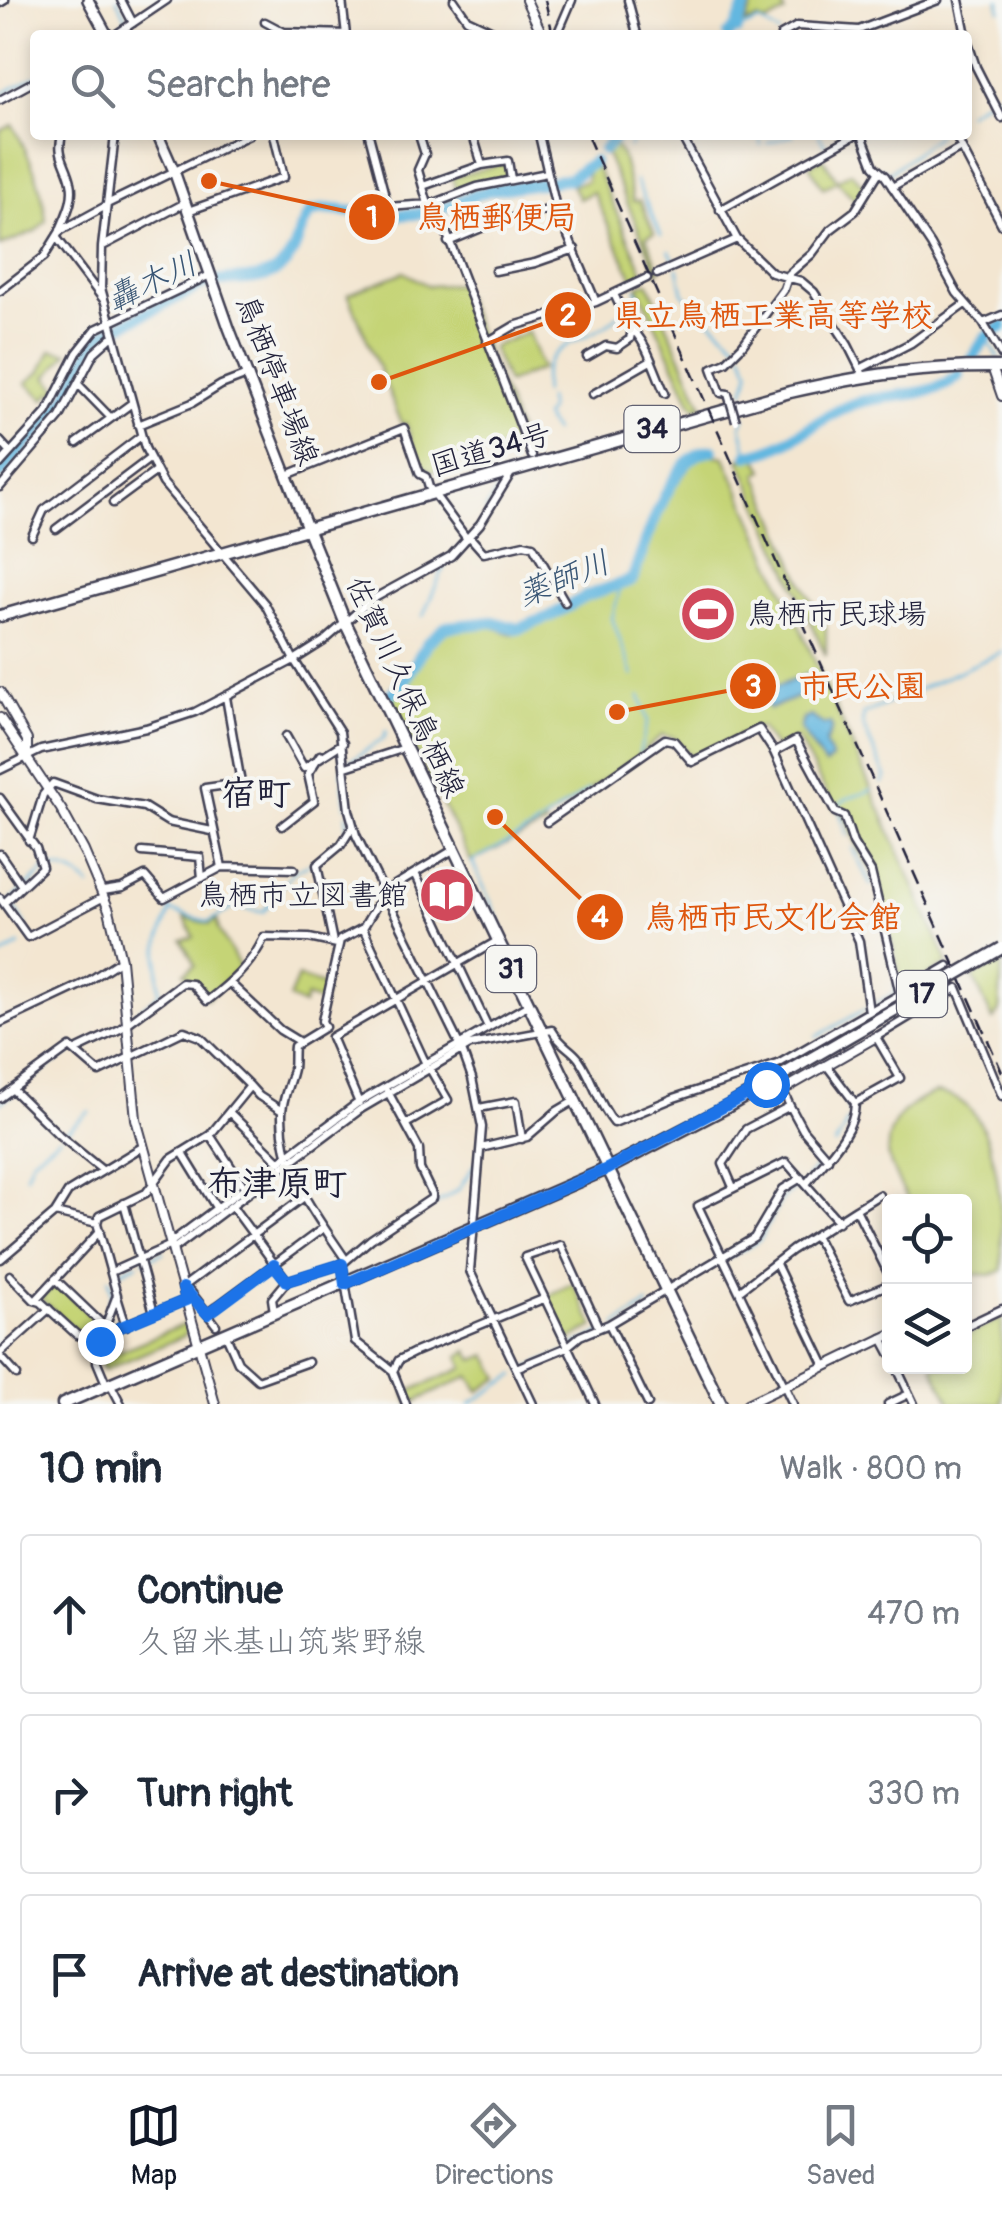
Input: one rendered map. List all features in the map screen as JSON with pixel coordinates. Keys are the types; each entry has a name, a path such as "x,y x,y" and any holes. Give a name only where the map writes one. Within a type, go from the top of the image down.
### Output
{"main road":[{"path":"88,0 104,30"},
{"name":"鳥栖停車場線","path":"160,140 308,530"},
{"name":"国道34号","path":"0,616 862,372 997,366"},
{"name":"佐賀川久保鳥栖線","path":"308,530 345,622 721,1404"},
{"name":"17","path":"63,1404 607,1169 766,1084 775,1072 841,1041 1002,948"}],"street":[{"path":"121,0 133,23"},
{"path":"122,30 167,0"},
{"path":"342,0 345,30"},
{"path":"454,0 467,19 490,30"},
{"path":"526,0 537,30"},
{"path":"558,30 572,0"},
{"path":"628,0 636,30"},
{"path":"857,30 938,0"},
{"path":"959,0 965,30"},
{"path":"266,22 280,30"},
{"path":"972,56 1002,118"},
{"path":"972,69 976,68"},
{"path":"0,100 30,83"},
{"path":"0,291 44,257 58,235 71,200 71,182 59,150 61,140"},
{"path":"114,140 102,247 104,300 141,436 155,472 265,604 343,743 353,826 461,1047 479,1108 481,1148 470,1271 533,1404"},
{"path":"58,235 106,205 239,140"},
{"path":"102,247 186,207 284,177 275,140"},
{"path":"370,140 388,207 431,203 547,172"},
{"path":"421,140 425,154 418,170 422,186 440,219 532,456"},
{"path":"475,140 482,165"},
{"path":"540,140 556,208 596,302"},
{"path":"684,140 737,240 772,273 800,281 814,292 862,372 911,344 965,304"},
{"path":"720,210 850,140"},
{"path":"862,140 965,304 999,342 1002,354"},
{"path":"957,140 1002,225"},
{"path":"892,187 961,148"},
{"path":"422,186 508,160 511,179"},
{"path":"736,421 728,394 721,392 712,368 726,362 742,346 784,288 787,277 830,230 855,211 879,172"},
{"path":"448,242 496,222 556,208"},
{"path":"58,235 104,300"},
{"path":"657,274 737,240"},
{"path":"495,271 575,249"},
{"path":"0,464 58,396 86,340 109,323 210,275"},
{"path":"487,342 514,326 596,302 647,278"},
{"path":"614,294 645,346 665,393"},
{"path":"984,325 1002,315"},
{"path":"587,357 606,346 617,348 630,339 632,329"},
{"path":"0,487 50,430 94,353 113,335"},
{"path":"592,394 649,362"},
{"path":"997,366 1002,396"},
{"path":"138,426 192,403 221,384 247,376"},
{"path":"79,385 110,417"},
{"path":"77,443 132,403"},
{"path":"286,474 404,428 420,474 468,538 484,553 524,544 534,546 564,602"},
{"path":"32,536 44,510 141,436"},
{"path":"0,441 10,452"},
{"path":"56,529 149,459"},
{"path":"0,770 27,755 68,742 146,728 195,712 294,660 324,642 371,600 451,556 484,518 514,469"},
{"path":"113,503 155,472"},
{"path":"0,692 28,740 27,755"},
{"path":"222,867 206,788 240,784 226,697"},
{"path":"0,718 84,850 104,894 121,960 132,1096 142,1146 215,1404"},
{"path":"547,822 665,738 674,741 692,762 759,729 774,752 859,941 870,1012"},
{"path":"286,736 304,768 343,743"},
{"path":"774,752 796,740 834,812 844,816 853,843 871,872 900,994"},
{"path":"346,763 405,748"},
{"path":"282,826 314,801 308,774 320,756"},
{"path":"28,840 52,783 97,800 135,804 158,818 212,831"},
{"path":"0,798 36,848 42,867 2,900 24,935 34,936 104,894 145,876 164,898 222,867 294,869"},
{"path":"353,826 342,845 318,865 335,943 322,1021 360,1106"},
{"path":"76,1050 106,1037 182,983 192,984 207,1002 254,956 264,937 335,943 363,928 385,892 453,850"},
{"path":"142,852 200,856 202,878"},
{"path":"0,854 22,886"},
{"path":"415,873 488,1027"},
{"path":"363,928 428,1067 448,1100 406,1124"},
{"path":"331,1037 497,941"},
{"path":"0,1023 88,982 121,960"},
{"path":"461,1047 552,1030 562,1047 578,1056 592,1090 614,1123 775,1072 948,966"},
{"path":"230,983 280,1030 298,1041"},
{"path":"766,1084 776,1094 783,1092 958,988 1002,1096"},
{"path":"111,1272 171,1246 360,1106 528,1004"},
{"path":"285,1162 282,1111 298,1041 325,1027"},
{"path":"0,1098 70,1047 99,1072 184,1031 194,1032 259,1096 282,1111"},
{"path":"855,1103 901,1075 876,1038"},
{"path":"518,1372 610,1324 665,1288 723,1259 758,1234 783,1189 803,1181 826,1157 854,1116 855,1103 827,1066"},
{"path":"126,1326 98,1227 100,1216 146,1193 171,1159 210,1134 250,1086"},
{"path":"13,1090 102,1170"},
{"path":"275,1314 272,1299 287,1281 344,1262 432,1198 420,1169 418,1148 387,1090"},
{"path":"783,1092 803,1130 826,1157"},
{"path":"479,1108 516,1100 522,1139"},
{"path":"481,1148 522,1139 574,1101"},
{"path":"734,1187 723,1164 744,1132 790,1106"},
{"path":"230,1113 285,1162 344,1262 355,1341 393,1372 406,1404"},
{"path":"210,1134 247,1190"},
{"path":"1,1259 56,1213 68,1192 142,1146"},
{"path":"182,1152 219,1211"},
{"path":"793,1404 698,1206 786,1162 839,1222"},
{"path":"219,1211 232,1206 247,1190"},
{"path":"739,1291 879,1195"},
{"path":"183,1288 304,1197"},
{"path":"124,1203 154,1313"},
{"path":"232,1206 287,1281"},
{"path":"856,1209 882,1263"},
{"path":"56,1213 98,1227"},
{"path":"36,1300 98,1227"},
{"path":"208,1314 322,1230"},
{"path":"816,1237 849,1302 883,1284"},
{"path":"594,1404 524,1259 562,1246 599,1329"},
{"path":"776,1264 825,1366"},
{"path":"10,1275 78,1334 102,1334 186,1300"},
{"path":"55,1279 102,1334"},
{"path":"183,1288 216,1325"},
{"path":"117,1296 102,1334 98,1362 120,1404"},
{"path":"393,1372 398,1360 543,1299"},
{"path":"972,1323 1002,1309"},
{"path":"18,1375 0,1355 49,1310"},
{"path":"610,1324 648,1404"},
{"path":"226,1335 238,1362 258,1380 308,1362"},
{"path":"747,1404 882,1339"},
{"path":"900,1374 914,1404"},
{"path":"888,1404 909,1394"}],"green space":[{"path":"755,0 780,0 785,13 766,23 758,19 745,24"},
{"path":"13,125 35,172 46,221 36,231 0,246 0,131"},
{"path":"614,145 622,155 633,201 640,201 654,233 646,237 660,270 657,272 606,154"},
{"path":"823,158 837,180 851,172 865,187 858,203 837,181 823,188 809,165"},
{"path":"506,163 508,177 457,193 452,177"},
{"path":"595,164 645,276 634,281 593,192 579,199 572,185 587,181 587,172"},
{"path":"404,272 428,286 459,284 522,440 432,472 420,464 406,423 402,424 348,294"},
{"path":"648,282 703,407 696,408 691,402 638,286"},
{"path":"528,332 542,369 507,383 492,347"},
{"path":"51,350 68,353 47,377 59,389 56,395 51,392 45,399 26,383 41,371"},
{"path":"704,453 725,457 948,963 901,991 873,871 858,849 845,814 835,809 797,738 776,749 760,727 692,758 675,738 662,735 637,757 544,821 546,825 471,861 389,698 448,628 489,625 511,634 521,632 581,601 628,586 675,486"},
{"path":"757,458 764,470 757,474 803,584 826,627 826,656 739,459"},
{"path":"184,917 210,924 217,919 219,931 240,967 207,999 184,973 195,965 182,940 194,937"},
{"path":"1002,960 999,1011 993,1020 973,977"},
{"path":"298,977 326,986 323,1003 306,997 303,1005 289,998"},
{"path":"935,1093 957,1099 974,1114 986,1135 998,1188 1002,1271 972,1274 972,1194 905,1194 898,1180 890,1164 889,1136 899,1117"},
{"path":"56,1282 100,1325 96,1337 78,1332 41,1299"},
{"path":"573,1283 594,1326 569,1341 546,1297"},
{"path":"1002,1318 1002,1404 951,1404 936,1374 972,1374 972,1333"},
{"path":"185,1324 184,1336 104,1370 100,1359"},
{"path":"468,1351 474,1360 487,1355 500,1378 479,1391 469,1376 410,1404 405,1393 464,1368 459,1356"}],"water":[{"path":"808,674 814,690 769,709 762,693"},
{"path":"811,716 824,725 830,723 832,728 825,743 832,759 825,765 800,729 803,719"}],"waterway":[{"path":"115,30 127,20 117,0"},
{"name":"轟木川","path":"734,30 748,0"},
{"path":"999,0 1000,10"},
{"path":"742,30 759,21 774,30"},
{"path":"0,95 30,79"},
{"path":"994,96 1002,93"},
{"path":"972,110 987,99"},
{"name":"轟木川","path":"604,150 613,140"},
{"path":"629,148 632,140"},
{"path":"760,140 761,145"},
{"path":"768,143 777,140"},
{"path":"822,140 825,145"},
{"path":"882,169 889,173 932,140"},
{"name":"轟木川","path":"0,474 67,398 92,346 102,335 204,284 274,272 291,255 311,212 325,209 415,214 489,190 569,179 593,162"},
{"path":"636,181 661,235"},
{"path":"669,250 675,262"},
{"path":"678,268 683,293 698,309"},
{"path":"626,309 639,295 636,289"},
{"path":"544,393 548,362 557,352 618,315"},
{"path":"704,315 737,344"},
{"name":"薬師川","path":"973,357 986,337 1002,326"},
{"path":"986,337 998,357"},
{"path":"742,352 750,371 744,392"},
{"name":"薬師川","path":"748,455 776,447 853,404 923,392 959,375"},
{"path":"547,399 549,411 544,417 554,432"},
{"path":"745,417 741,426 748,455"},
{"name":"薬師川","path":"389,696 404,682 428,642 446,627 493,622 518,629 587,596 632,580 672,483 698,454 713,450"},
{"path":"485,511 500,484"},
{"path":"423,616 446,562"},
{"path":"621,586 612,618 633,676"},
{"path":"882,783 886,777 862,724 864,714 1002,652"},
{"path":"639,753 648,721 640,696"},
{"path":"346,764 384,738 386,731"},
{"path":"342,770 346,807"},
{"path":"504,932 472,861 531,830 588,790"},
{"path":"847,836 838,806 871,790"},
{"path":"347,815 347,831"},
{"path":"852,848 871,885"},
{"path":"163,900 171,911 209,922 235,907 263,912 293,872 321,858"},
{"path":"26,926 11,901 45,870 70,872 90,886"},
{"path":"135,1014 159,994 159,945 170,913"},
{"path":"0,957 19,945"},
{"path":"466,972 462,965 471,959"},
{"path":"470,980 491,1023"},
{"path":"816,1037 896,992 895,985"},
{"path":"18,1089 71,1051"},
{"path":"391,1088 424,1068"},
{"path":"828,1074 844,1095 850,1114"},
{"path":"0,1103 12,1094"},
{"path":"343,1118 357,1108"},
{"path":"63,1134 90,1111"},
{"path":"835,1145 848,1121"},
{"path":"26,1175 32,1159 59,1138"},
{"path":"294,1155 307,1145"},
{"path":"430,1208 459,1189 477,1161"},
{"path":"806,1179 820,1162"},
{"path":"258,1182 279,1166"},
{"path":"728,1258 760,1240 782,1198 800,1184"},
{"path":"144,1261 163,1252"},
{"path":"116,1274 137,1264"},
{"path":"103,1319 112,1293 109,1279"},
{"path":"616,1326 648,1304"},
{"path":"97,1337 101,1326"},
{"path":"572,1347 606,1331"},
{"path":"522,1371 564,1353"},
{"path":"470,1404 515,1375"}],"railway":[{"path":"545,0 552,30"},
{"path":"589,140 1002,1072"}],"place":[{"name":"鳥栖郵便局","path":"209,181"},
{"name":"県立鳥栖工業高等学校","path":"379,382"},
{"name":"鳥栖市民球場","path":"708,614"},
{"name":"市民公園","path":"617,712"},
{"name":"鳥栖市民文化会館","path":"495,817"},
{"name":"鳥栖市立図書館","path":"447,895"}],"district":[{"name":"宿町","path":"256,794"},
{"name":"布津原町","path":"277,1184"}],"route":[{"path":"100,1341 102,1335 186,1300 183,1288 208,1314 274,1265 287,1281 342,1264 345,1284 607,1169 766,1084"}]}
